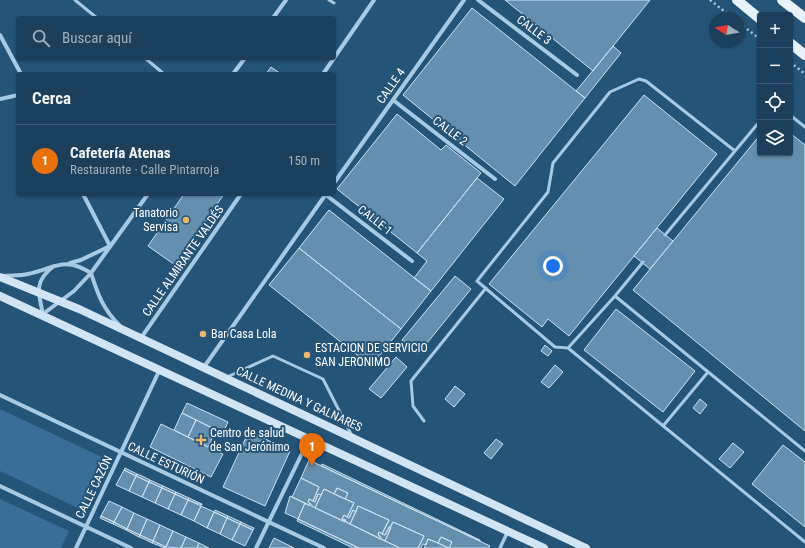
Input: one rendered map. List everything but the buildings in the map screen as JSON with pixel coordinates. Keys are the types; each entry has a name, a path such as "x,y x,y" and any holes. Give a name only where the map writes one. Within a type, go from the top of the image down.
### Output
{"main road":[{"path":"737,0 757,17"},
{"path":"782,0 805,18"},
{"path":"793,45 805,54"},
{"name":"CALLE MEDINA Y GALNARES","path":"0,276 204,367 586,548"},
{"path":"0,296 43,314 544,548"}],"street":[{"path":"274,16 286,0"},
{"path":"336,55 374,0"},
{"name":"CALLE 4","path":"336,180 464,0"},
{"name":"CALLE 3","path":"478,0 578,75"},
{"path":"0,34 20,72"},
{"path":"234,72 244,60"},
{"path":"324,72 333,60"},
{"path":"0,99 16,95"},
{"name":"CALLE 2","path":"393,100 495,178"},
{"path":"84,196 110,246"},
{"path":"54,266 45,272 40,280 38,292 43,314 74,292 91,273 147,196"},
{"name":"CALLE ALMIRANTE VALDÉS","path":"141,338 240,196"},
{"path":"204,367 325,196"},
{"name":"CALLE 1","path":"329,196 412,261"},
{"path":"0,276 28,274 81,260 110,246"},
{"path":"69,263 82,267 91,273 98,296 108,314 126,332"},
{"name":"CALLE CAZÓN","path":"76,548 122,453 160,369"},
{"name":"CALLE ESTURIÓN","path":"0,395 324,548"},
{"path":"256,548 309,439"},
{"path":"0,486 131,548"},
{"path":"500,548 508,531"}],"lane":[{"path":"75,0 95,16"},
{"path":"329,0 334,3"},
{"path":"147,60 162,72"},
{"path":"735,150 646,81 639,79 610,92 553,163 548,192 477,281 555,347 568,348 805,542"},
{"path":"793,117 805,127"},
{"path":"665,235 757,124"},
{"path":"568,348 615,296 643,262"},
{"path":"424,421 413,406 412,381 486,288"},
{"path":"615,296 805,451"},
{"path":"225,378 273,356 309,372 323,379 353,438"},
{"path":"663,426 708,372"}],"path":[{"path":"710,0 725,12"},
{"path":"745,28 757,37"},
{"path":"793,64 805,74"}],"shaded area":[{"path":"0,409 106,459 82,510 0,471"},
{"path":"0,499 69,531 61,548 0,548"}],"place":[{"name":"Tanatorio Servisa","path":"186,220"},
{"name":"Bar Casa Lola","path":"203,334"},
{"name":"ESTACION DE SERVICIO SAN JERONIMO","path":"307,355"},
{"name":"Centro de salud de San Jerónimo","path":"201,440"},
{"name":"Cafetería Atenas","path":"312,466"}]}
